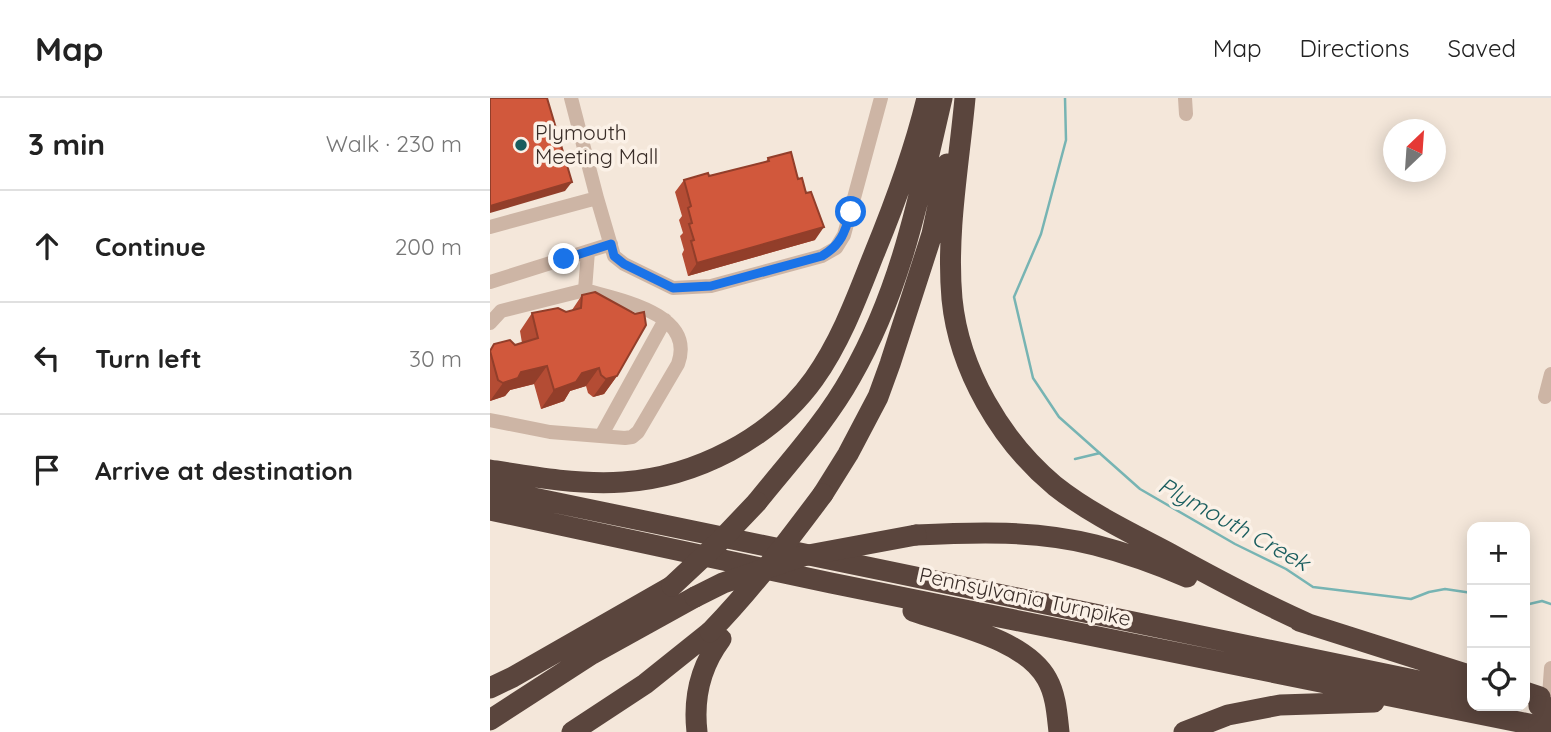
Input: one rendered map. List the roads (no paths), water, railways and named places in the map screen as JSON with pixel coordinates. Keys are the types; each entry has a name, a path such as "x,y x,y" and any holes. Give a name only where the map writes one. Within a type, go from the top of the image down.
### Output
{"highway":[{"path":"490,470 585,482 622,482 652,478 681,471 715,458 764,430 813,379 836,342 901,187 917,140 927,98"},
{"path":"592,654 672,586 757,502 804,444 850,379 874,333 902,264 942,98"},
{"path":"572,732 716,636 782,563 848,454 878,397 932,234 963,98"},
{"path":"963,98 951,242 953,299 958,327 975,381 995,415 1029,461 1070,497 1196,568 1311,625"},
{"name":"Pennsylvania Turnpike","path":"490,489 1467,691"},
{"name":"Pennsylvania Turnpike","path":"490,512 520,516 831,583 1410,701 1541,710"},
{"path":"490,719 592,654 723,583 803,556 916,535 972,533 1045,537 1093,544 1159,565 1311,625 1467,674"},
{"path":"831,583 994,639 1028,657 1046,678 1053,692 1059,732"},
{"path":"490,688 672,586"},
{"path":"697,732 698,684 716,636"},
{"path":"1184,732 1228,715 1280,705 1410,701"}],"street":[{"path":"570,98 614,256 624,264 673,288 711,286 822,256 836,248 844,235 881,98"},
{"path":"1185,98 1186,114"},
{"path":"490,227 597,198"},
{"path":"490,282 611,244"},
{"path":"585,290 588,251"},
{"path":"490,323 501,311 585,290 652,310 665,320 679,337 681,356 638,432 632,437 551,432 490,420"},
{"path":"601,436 665,320"},
{"path":"1545,397 1551,373"},
{"path":"1541,710 1551,668"}],"waterway":[{"name":"Plymouth Creek","path":"1065,98 1066,140 1041,234 1014,297 1033,378 1059,417 1140,489 1235,544 1286,569 1313,587 1411,599 1445,589 1467,592"},
{"name":"Plymouth Creek","path":"1075,459 1100,453"},
{"name":"Plymouth Creek","path":"1530,604 1542,601 1551,604"}],"place":[{"name":"Plymouth Meeting Mall","path":"521,145"}]}
